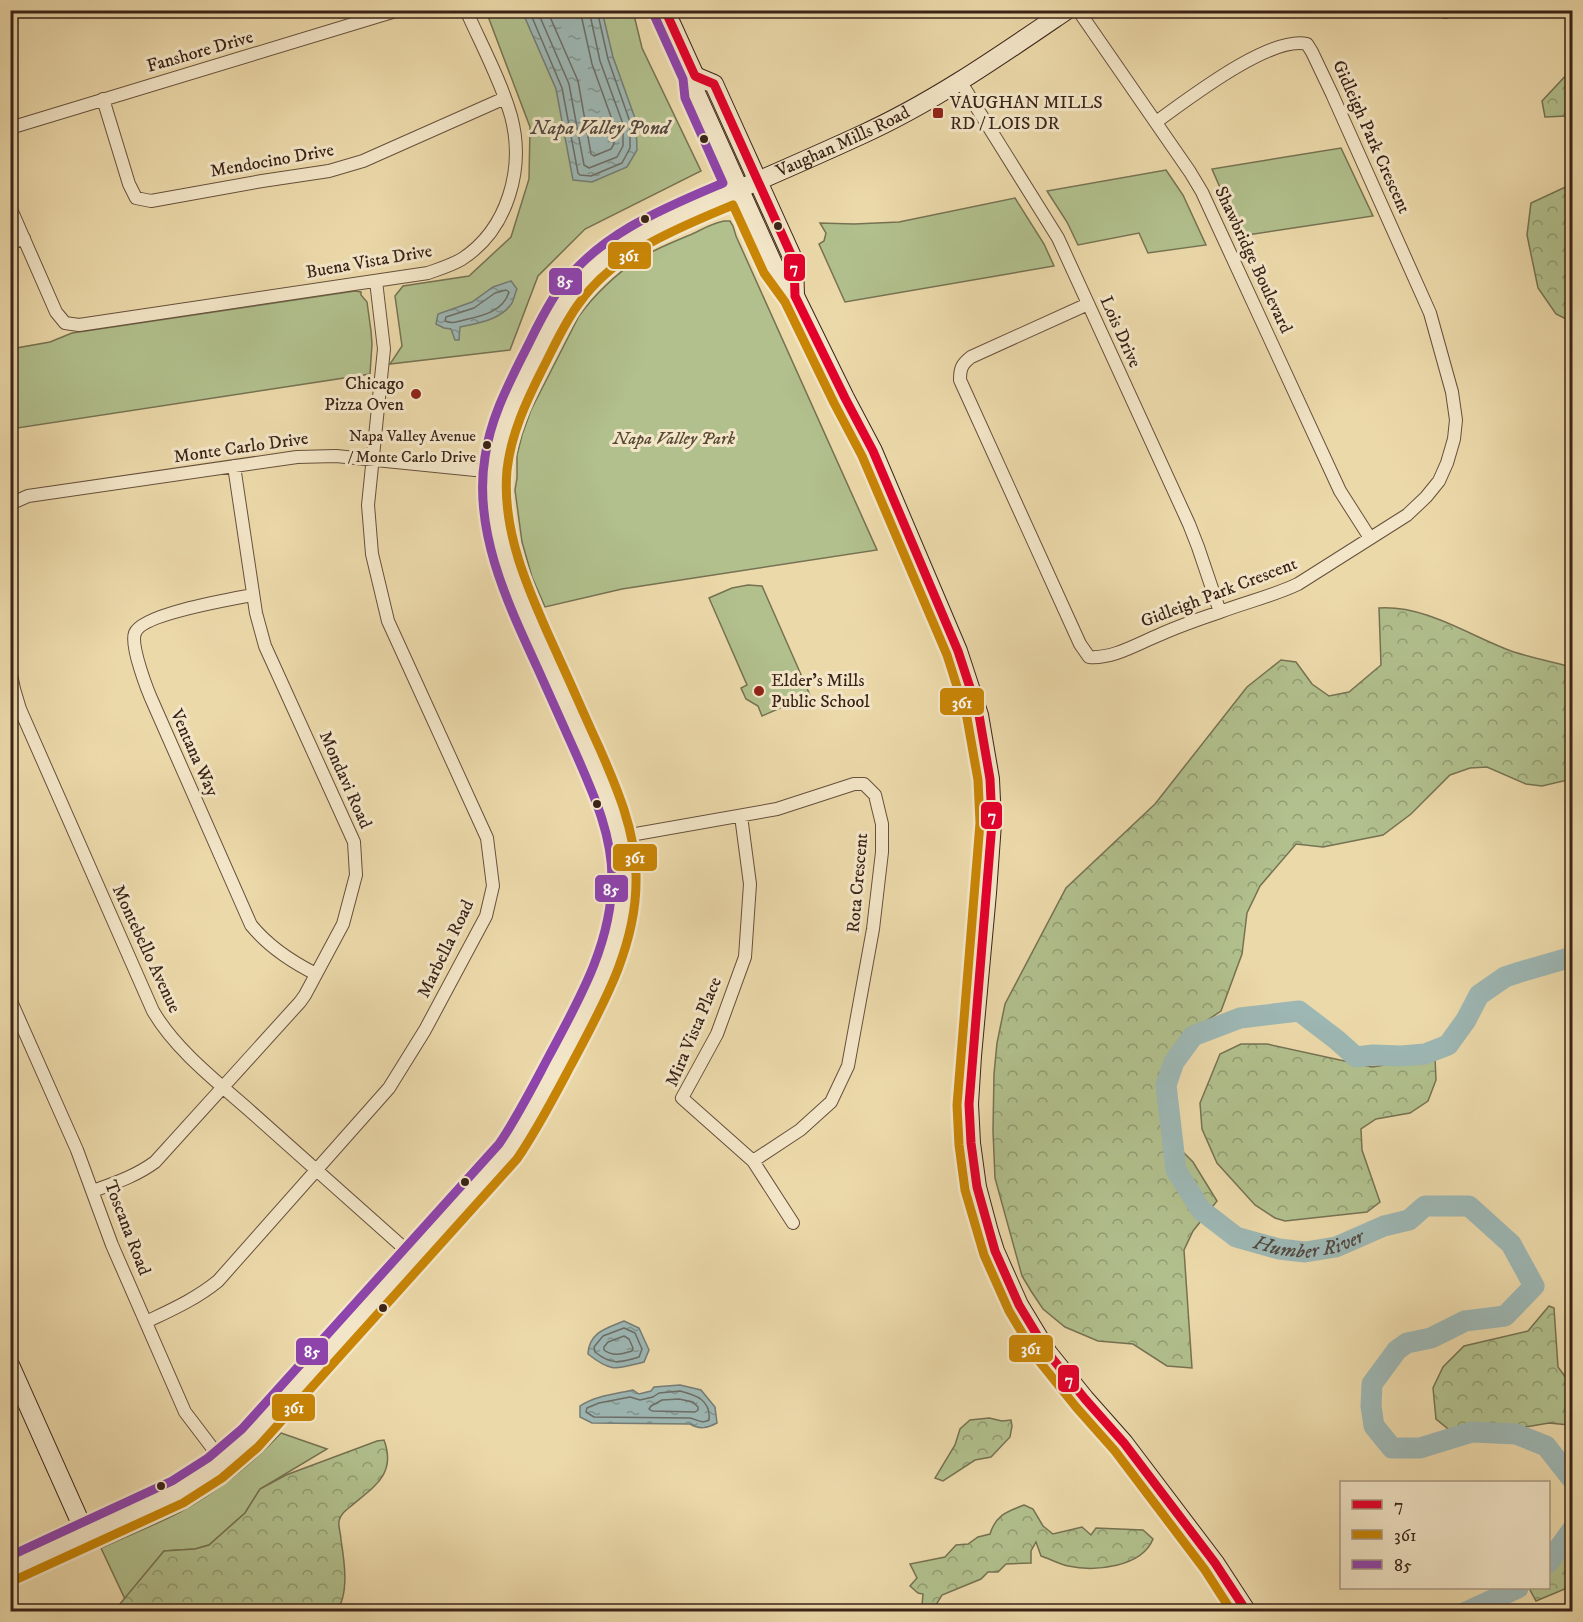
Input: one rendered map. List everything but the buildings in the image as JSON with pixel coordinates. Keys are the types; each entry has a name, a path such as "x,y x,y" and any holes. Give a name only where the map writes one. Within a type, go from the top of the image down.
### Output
{"street":[{"name":"Fanshore Drive","path":"10,128 399,10"},
{"name":"Buena Vista Drive","path":"24,238 56,312 65,323 79,325 428,273 462,259 489,235 507,205 514,177 516,138 505,98 465,10"},
{"path":"665,10 695,76 696,93 775,268 795,296 844,398 873,451 958,651 979,715 990,779 992,823 969,1104 977,1186 995,1251 1019,1305 1048,1353 1124,1443 1215,1563 1247,1611"},
{"name":"Vaughan Mills Road","path":"10,1569 178,1492 223,1462 270,1418 492,1170 516,1140 605,973 621,913 624,879 619,837 604,790 507,566 498,520 495,472 501,438 528,372 562,305 574,288 599,262 619,246 655,227 894,120 960,81 1067,10"},
{"name":"Shawbridge Boulevard","path":"1078,10 1202,192 1340,491 1370,538"},
{"name":"Gidleigh Park Crescent","path":"1088,304 971,357 962,363 960,380 1080,644 1089,657 1101,658 1112,655 1160,634 1284,591 1298,584 1407,515 1439,481 1448,463 1453,447 1455,411 1426,304 1307,44 1292,43 1242,64 1156,122"},
{"path":"695,76 714,84 794,261 795,296"},
{"name":"Lois Drive","path":"960,81 1058,238 1189,524 1220,612"},
{"name":"Mendocino Drive","path":"103,99 129,184 136,198 151,201 241,184 329,171 363,161 505,98"},
{"path":"10,207 24,238 10,244"},
{"name":"Marbella Road","path":"146,1322 187,1302 218,1281 388,1088 425,1030 486,916 493,886 487,838 388,621 372,554 368,505 384,349 376,281"},
{"name":"Monte Carlo Drive","path":"10,504 28,496 316,455 495,472"},
{"name":"Mondavi Road","path":"93,1191 126,1179 155,1162 300,1002 343,924 356,875 354,842 265,646 256,613 234,466"},
{"name":"Monte Carlo Drive","path":"10,492 28,496"},
{"name":"Ventana Way","path":"253,595 200,606 148,622 139,627 134,634 135,648 146,686 251,925 268,944 316,974"},
{"name":"Montebello Avenue","path":"10,670 20,709 163,1029 224,1087 414,1257"},
{"name":"Rota Crescent","path":"619,837 777,809 854,784 864,784 874,795 882,824 882,852 873,929 848,1066 831,1102 800,1130 753,1161"},
{"name":"Mira Vista Place","path":"741,816 750,884 745,957 717,1034 682,1098 753,1161 793,1224"},
{"name":"Toscana Road","path":"10,999 60,1111 93,1191 112,1245 185,1412 223,1462"},
{"path":"10,1365 15,1389 86,1535"}],"green space":[{"path":"486,11 633,11 642,48 701,171 585,229 538,276 510,350 390,364 402,346 395,296 403,286 469,276 511,237 529,179 530,127"},
{"path":"1572,69 1572,114 1545,117 1542,101"},
{"path":"1341,148 1373,216 1241,236 1212,169"},
{"path":"1166,170 1183,195 1206,245 1148,253 1139,233 1078,245 1067,222 1047,191"},
{"path":"1572,184 1572,322 1556,314 1538,288 1527,235 1531,203"},
{"path":"1015,198 1044,244 1054,266 845,302 819,244 824,241 826,233 820,223 899,222"},
{"name":"Napa Valley Park","path":"724,221 730,221 733,226 877,550 622,589 545,607 532,577 522,542 515,490 517,455 531,410 579,316 606,285 645,255"},
{"path":"355,291 361,292 367,302 372,344 370,374 11,429 11,349 50,342 72,333"},
{"path":"748,585 762,586 810,695 762,716 758,706 746,699 741,688 747,685 709,598 732,588"},
{"path":"1379,608 1397,608 1431,617 1514,652 1572,667 1572,779 1542,786 1526,784 1487,767 1470,768 1450,775 1411,814 1383,835 1323,847 1296,844 1260,886 1247,913 1242,954 1221,1011 1206,1021 1170,1068 1160,1095 1164,1133 1193,1162 1217,1201 1193,1231 1184,1250 1192,1368 1167,1366 1133,1344 1098,1341 1065,1327 1043,1309 1022,1276 995,1178 994,1074 997,1043 1005,1004 1066,888 1155,804 1247,687 1281,660 1296,662 1312,684 1329,696 1349,692 1381,665"},
{"path":"1241,1044 1267,1044 1372,1067 1435,1057 1436,1080 1428,1101 1410,1113 1376,1119 1361,1129 1362,1150 1380,1202 1367,1212 1285,1221 1275,1218 1255,1205 1217,1163 1202,1129 1200,1103 1220,1054"},
{"path":"1549,1306 1554,1308 1558,1367 1572,1386 1572,1430 1569,1425 1549,1423 1474,1436 1452,1432 1436,1419 1433,1388 1443,1367 1464,1346 1528,1331"},
{"path":"989,1418 1002,1421 1011,1420 1010,1437 991,1457 975,1460 943,1481 935,1478 955,1445 960,1429 970,1420"},
{"path":"281,1433 327,1449 260,1489 245,1513 209,1545 195,1549 164,1551 125,1599 101,1548 170,1517 207,1496 247,1466"},
{"path":"384,1440 387,1452 385,1471 374,1486 340,1519 345,1587 336,1611 114,1611 164,1551 195,1549 209,1545 245,1513 260,1489 286,1475"},
{"path":"1024,1505 1033,1509 1043,1526 1053,1534 1082,1527 1091,1535 1096,1528 1143,1530 1153,1539 1139,1556 1116,1565 1091,1568 1068,1566 1041,1556 1036,1542 1031,1551 1031,1563 1006,1564 998,1572 988,1572 981,1579 942,1595 936,1605 928,1609 922,1605 923,1594 910,1586 917,1578 910,1564 945,1557 956,1545 968,1544 978,1537 990,1534 995,1522 1002,1515"},
{"path":"1572,1545 1572,1586 1536,1601 1530,1589 1550,1589 1550,1568 1558,1563"}],"water":[{"name":"Napa Valley Pond","path":"522,11 602,11 613,57 636,121 637,150 627,167 592,182 573,180 556,89"},
{"path":"511,281 517,289 507,309 489,320 460,327 459,340 455,340 451,329 436,324 438,314 472,302 493,287"},
{"path":"624,1321 639,1328 649,1350 644,1362 614,1368 588,1354 595,1336"},
{"path":"680,1385 701,1390 715,1407 717,1423 700,1428 690,1424 592,1423 580,1417 580,1406 599,1398 633,1390 639,1394 651,1391 654,1387"}],"waterway":[{"name":"Humber River","path":"1572,957 1505,977 1479,995 1466,1020 1448,1045 1425,1054 1356,1057 1299,1011 1240,1018 1193,1036 1174,1062 1166,1085 1176,1170 1201,1210 1236,1237 1279,1249 1305,1252 1336,1247 1384,1226 1409,1220 1425,1206 1469,1206 1511,1244 1534,1286 1505,1316 1465,1321 1431,1338 1407,1343 1397,1350 1372,1384 1371,1406 1374,1426 1392,1448 1420,1448 1472,1432 1516,1434 1546,1446 1572,1479"},
{"name":"Humber River","path":"1550,1560 1572,1530"},
{"name":"Humber River","path":"1466,1612 1516,1589"}],"transit line":[{"name":"7","path":"665,10 695,76 714,84 794,261 795,296 873,451 958,651 979,715 990,779 992,823 969,1104 977,1187 995,1251 1019,1305 1048,1353 1124,1443 1215,1563 1247,1612"},
{"name":"85","path":"10,1556 172,1481 208,1458 242,1429 499,1144 513,1123 572,1014 592,970 611,902 612,878 609,846 589,784 504,591 488,538 483,484 487,444 499,406 540,322 560,288 594,252 613,238 656,213 723,183 685,98 683,79 654,15"},
{"name":"361","path":"15,1580 183,1503 222,1478 258,1447 517,1159 545,1114 594,1022 616,975 631,926 635,901 635,858 629,826 612,778 538,612 520,566 506,494 509,457 520,418 559,335 580,302 595,284 611,269 649,243 733,205 764,273 785,302 862,456 947,655 967,718 978,780 980,823 957,1105 965,1190 984,1255 1009,1311 1039,1361 1115,1451 1205,1570 1232,1612"}],"place":[{"name":"VAUGHAN MILLS RD / LOIS DR","path":"938,113"},
{"name":"Chicago Pizza Oven","path":"416,394"},
{"name":"Napa Valley Avenue / Monte Carlo Drive","path":"487,445"},
{"name":"Elder's Mills Public School","path":"759,691"}]}
